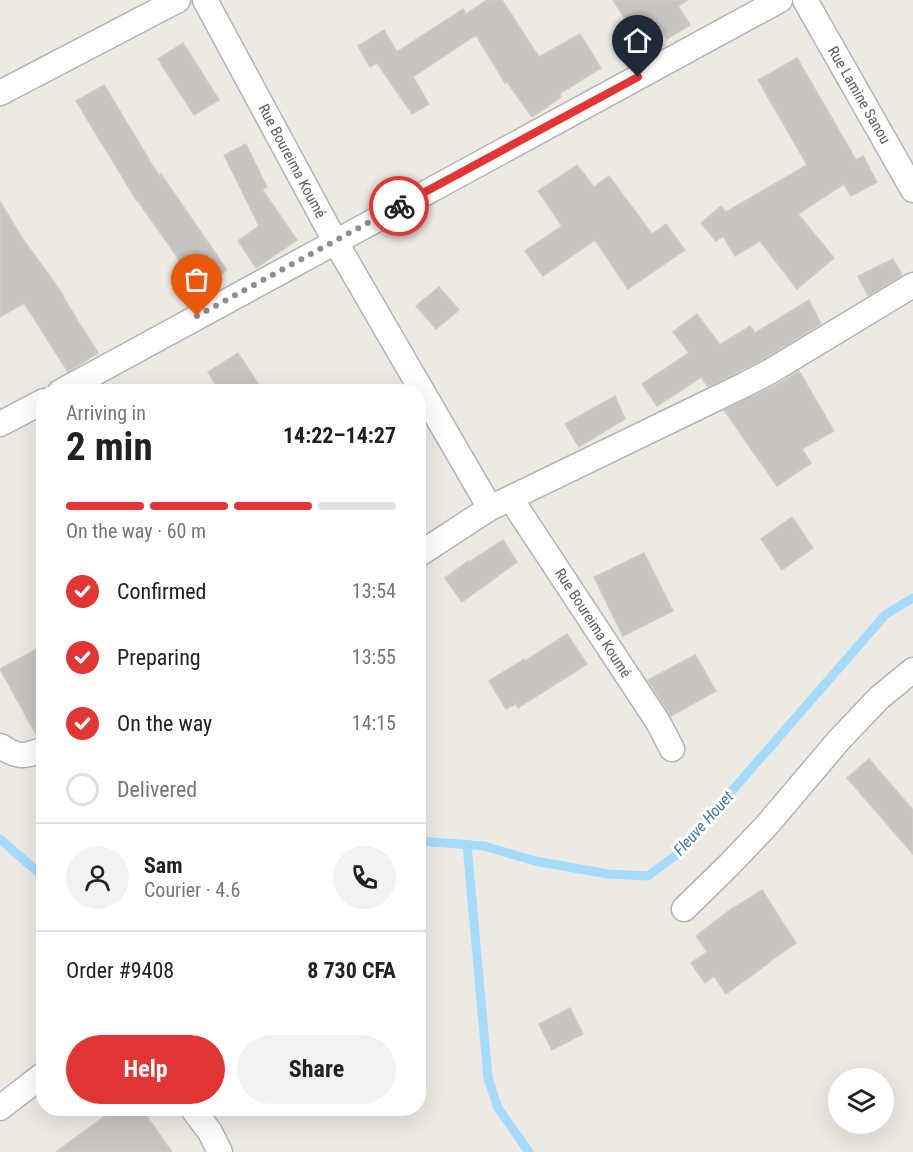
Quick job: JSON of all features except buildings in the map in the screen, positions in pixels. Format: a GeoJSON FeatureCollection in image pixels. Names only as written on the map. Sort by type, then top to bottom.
{"type":"FeatureCollection","features":[{"type":"Feature","properties":{"kind":"street"},"geometry":{"type":"LineString","coordinates":[[0,93],[178,0]]}},
{"type":"Feature","properties":{"kind":"street","name":"Rue Boureima Koumé"},"geometry":{"type":"LineString","coordinates":[[205,0],[335,241],[426,384]]}},
{"type":"Feature","properties":{"kind":"street"},"geometry":{"type":"LineString","coordinates":[[75,384],[780,0]]}},
{"type":"Feature","properties":{"kind":"street","name":"Rue Lamine Sanou"},"geometry":{"type":"LineString","coordinates":[[805,0],[913,190]]}},
{"type":"Feature","properties":{"kind":"street"},"geometry":{"type":"LineString","coordinates":[[426,550],[501,503],[744,385],[913,285]]}},
{"type":"Feature","properties":{"kind":"street","name":"Rue Boureima Koumé"},"geometry":{"type":"LineString","coordinates":[[426,385],[501,503],[658,723],[672,749]]}},
{"type":"Feature","properties":{"kind":"street"},"geometry":{"type":"LineString","coordinates":[[0,424],[36,405]]}},
{"type":"Feature","properties":{"kind":"street"},"geometry":{"type":"LineString","coordinates":[[684,909],[767,825],[838,740],[879,698],[913,670]]}},
{"type":"Feature","properties":{"kind":"street"},"geometry":{"type":"LineString","coordinates":[[0,746],[14,755],[36,751]]}},
{"type":"Feature","properties":{"kind":"street"},"geometry":{"type":"LineString","coordinates":[[0,1108],[36,1080]]}},
{"type":"Feature","properties":{"kind":"street"},"geometry":{"type":"LineString","coordinates":[[198,1116],[210,1132],[220,1152]]}},
{"type":"Feature","properties":{"kind":"waterway","name":"Fleuve Houet"},"geometry":{"type":"LineString","coordinates":[[426,842],[484,846],[535,861],[608,874],[648,876],[676,855],[886,614],[913,598]]}},
{"type":"Feature","properties":{"kind":"waterway","name":"Fleuve Houet"},"geometry":{"type":"LineString","coordinates":[[0,839],[36,870]]}},
{"type":"Feature","properties":{"kind":"waterway"},"geometry":{"type":"LineString","coordinates":[[467,845],[488,1078],[498,1108],[529,1152]]}},
{"type":"Feature","properties":{"kind":"way so far"},"geometry":{"type":"LineString","coordinates":[[197,316],[399,206]]}},
{"type":"Feature","properties":{"kind":"route"},"geometry":{"type":"LineString","coordinates":[[399,206],[638,77]]}}]}
